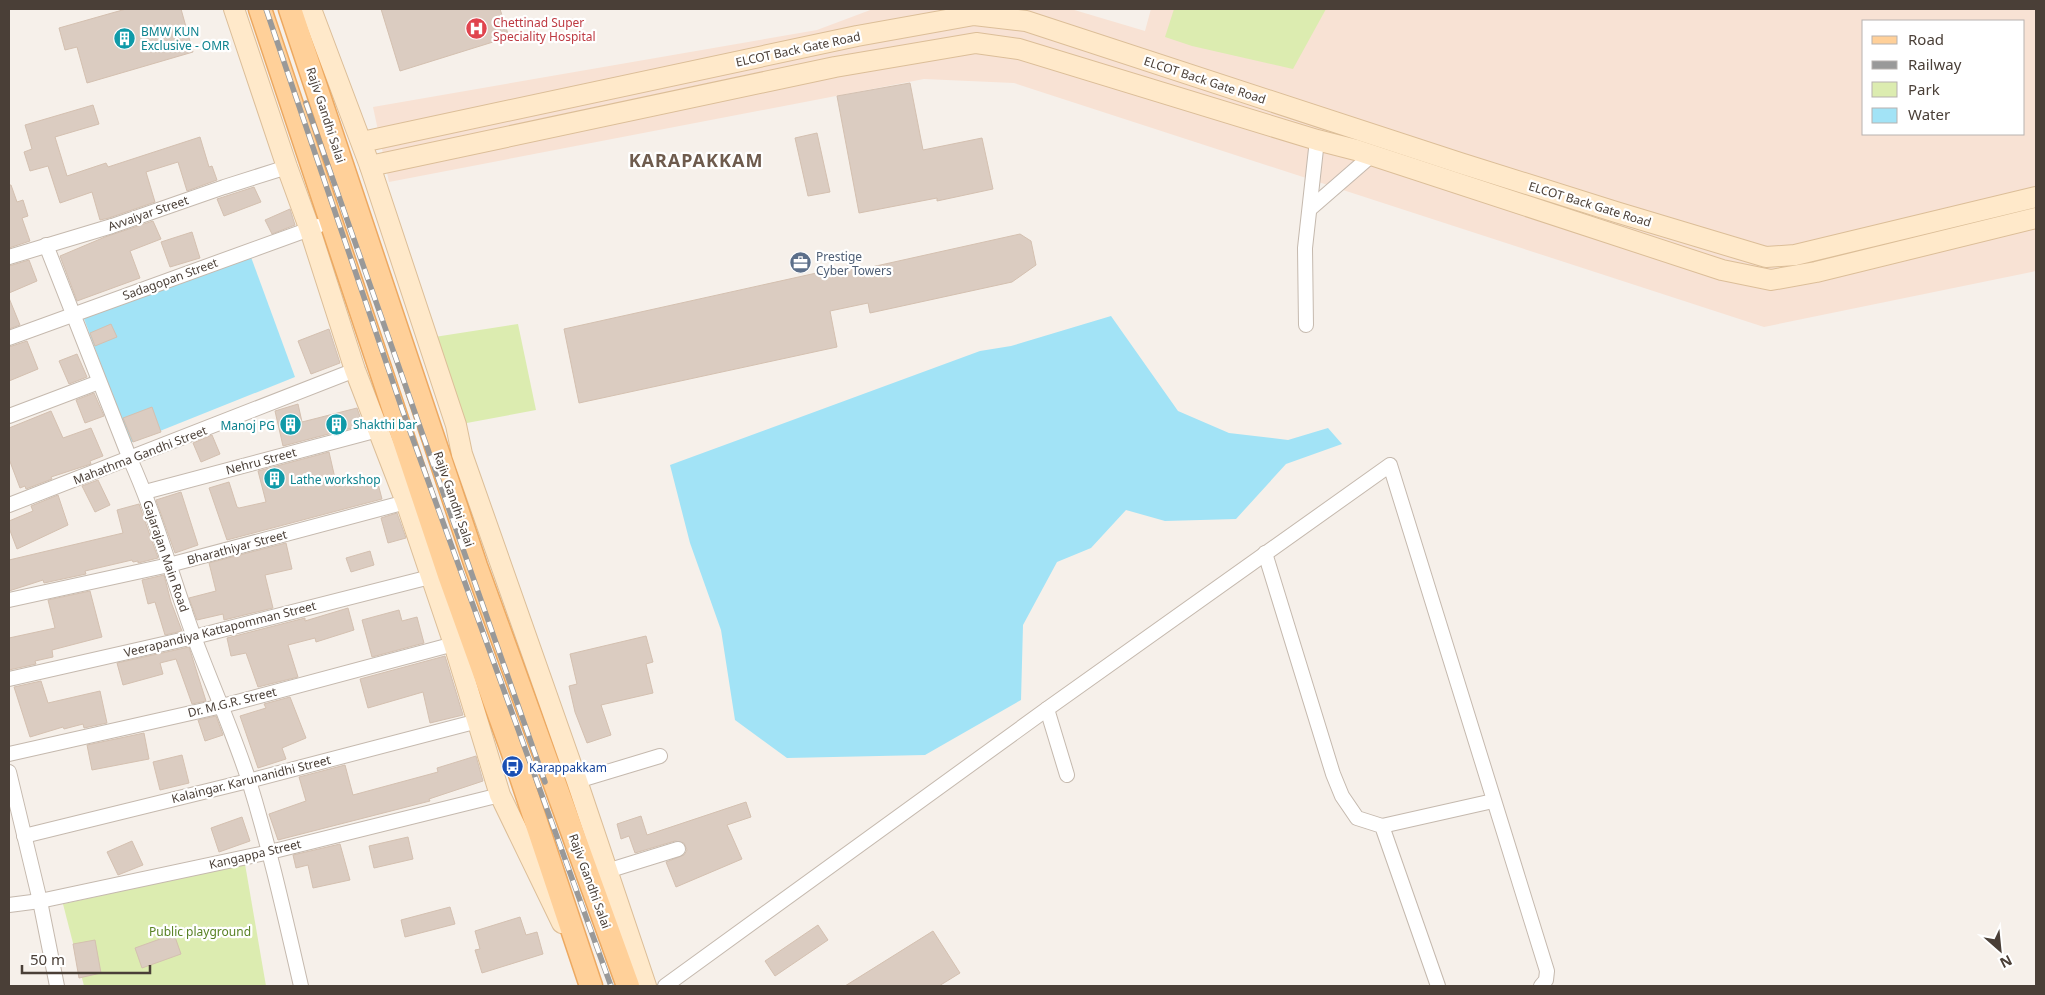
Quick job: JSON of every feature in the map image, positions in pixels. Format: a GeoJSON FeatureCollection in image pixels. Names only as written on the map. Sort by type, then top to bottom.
{"type":"FeatureCollection","features":[{"type":"Feature","properties":{"kind":"main road"},"geometry":{"type":"LineString","coordinates":[[260,9],[320,225],[439,575],[514,753],[588,978]]}},
{"type":"Feature","properties":{"kind":"main road","name":"Rajiv Gandhi Salai"},"geometry":{"type":"LineString","coordinates":[[290,9],[488,596],[628,986]]}},
{"type":"Feature","properties":{"kind":"street"},"geometry":{"type":"LineString","coordinates":[[234,9],[287,167],[320,225],[355,370],[406,502],[439,575],[454,644],[500,795],[588,978]]}},
{"type":"Feature","properties":{"kind":"street"},"geometry":{"type":"LineString","coordinates":[[311,9],[362,142],[456,425],[462,454],[577,781],[646,986]]}},
{"type":"Feature","properties":{"kind":"street","name":"ELCOT Back Gate Road"},"geometry":{"type":"LineString","coordinates":[[362,142],[847,38],[974,15],[1026,21],[1460,163],[1616,212],[1766,256],[1795,255],[2036,197]]}},
{"type":"Feature","properties":{"kind":"street","name":"ELCOT Back Gate Road"},"geometry":{"type":"LineString","coordinates":[[370,166],[835,67],[976,43],[1019,49],[1372,155],[1722,270],[1771,280],[1816,272],[2036,218]]}},
{"type":"Feature","properties":{"kind":"street"},"geometry":{"type":"LineString","coordinates":[[1155,91],[1166,67]]}},
{"type":"Feature","properties":{"kind":"street"},"geometry":{"type":"LineString","coordinates":[[1306,325],[1305,248],[1318,140]]}},
{"type":"Feature","properties":{"kind":"street"},"geometry":{"type":"LineString","coordinates":[[1311,208],[1372,155]]}},
{"type":"Feature","properties":{"kind":"street","name":"Avvaiyar Street"},"geometry":{"type":"LineString","coordinates":[[9,257],[112,226],[287,167]]}},
{"type":"Feature","properties":{"kind":"street","name":"Sadagopan Street"},"geometry":{"type":"LineString","coordinates":[[9,338],[320,225]]}},
{"type":"Feature","properties":{"kind":"street"},"geometry":{"type":"LineString","coordinates":[[1846,242],[1852,263]]}},
{"type":"Feature","properties":{"kind":"street","name":"Gajarajan Main Road"},"geometry":{"type":"LineString","coordinates":[[46,246],[130,459],[145,492],[194,637],[222,706],[248,781],[270,852],[300,986]]}},
{"type":"Feature","properties":{"kind":"street","name":"Mahathma Gandhi Street"},"geometry":{"type":"LineString","coordinates":[[9,505],[355,370]]}},
{"type":"Feature","properties":{"kind":"street"},"geometry":{"type":"LineString","coordinates":[[9,416],[100,382]]}},
{"type":"Feature","properties":{"kind":"street","name":"Nehru Street"},"geometry":{"type":"LineString","coordinates":[[145,492],[378,430]]}},
{"type":"Feature","properties":{"kind":"street"},"geometry":{"type":"LineString","coordinates":[[665,986],[1047,708],[1390,465],[1547,971],[1546,980],[1541,986]]}},
{"type":"Feature","properties":{"kind":"street","name":"Bharathiyar Street"},"geometry":{"type":"LineString","coordinates":[[9,600],[169,565],[406,502]]}},
{"type":"Feature","properties":{"kind":"street"},"geometry":{"type":"LineString","coordinates":[[1265,554],[1334,774],[1342,796],[1357,818],[1382,826],[1493,800]]}},
{"type":"Feature","properties":{"kind":"street","name":"Veerapandiya Kattapomman Street"},"geometry":{"type":"LineString","coordinates":[[9,679],[194,637],[439,575]]}},
{"type":"Feature","properties":{"kind":"street"},"geometry":{"type":"LineString","coordinates":[[488,596],[509,588]]}},
{"type":"Feature","properties":{"kind":"street","name":"Dr. M.G.R. Street"},"geometry":{"type":"LineString","coordinates":[[9,754],[222,706],[454,644]]}},
{"type":"Feature","properties":{"kind":"street"},"geometry":{"type":"LineString","coordinates":[[1047,708],[1067,775]]}},
{"type":"Feature","properties":{"kind":"street","name":"Kalaingar. Karunanidhi Street"},"geometry":{"type":"LineString","coordinates":[[24,836],[248,781],[478,721]]}},
{"type":"Feature","properties":{"kind":"street"},"geometry":{"type":"LineString","coordinates":[[577,781],[660,756]]}},
{"type":"Feature","properties":{"kind":"street"},"geometry":{"type":"LineString","coordinates":[[9,772],[40,901],[57,986]]}},
{"type":"Feature","properties":{"kind":"street","name":"Kangappa Street"},"geometry":{"type":"LineString","coordinates":[[9,905],[40,901],[270,852],[500,795]]}},
{"type":"Feature","properties":{"kind":"street"},"geometry":{"type":"LineString","coordinates":[[1382,826],[1438,986]]}},
{"type":"Feature","properties":{"kind":"street"},"geometry":{"type":"LineString","coordinates":[[607,871],[678,849]]}},
{"type":"Feature","properties":{"kind":"shaded area"},"geometry":{"type":"Polygon","coordinates":[[[873,9],[1071,9],[1145,31],[1151,9],[2036,9],[2036,271],[1764,327],[1014,83],[924,79],[389,182],[373,107],[817,30],[873,9]]]}},
{"type":"Feature","properties":{"kind":"green space"},"geometry":{"type":"Polygon","coordinates":[[[1174,9],[1326,9],[1293,69],[1192,46],[1165,37],[1174,9]]]}},
{"type":"Feature","properties":{"kind":"green space"},"geometry":{"type":"Polygon","coordinates":[[[518,324],[536,410],[456,425],[428,338],[518,324]]]}},
{"type":"Feature","properties":{"kind":"green space","name":"Public playground"},"geometry":{"type":"Polygon","coordinates":[[[245,864],[266,986],[84,986],[63,904],[245,864]]]}},
{"type":"Feature","properties":{"kind":"water"},"geometry":{"type":"Polygon","coordinates":[[[251,257],[295,377],[130,443],[83,316],[251,257]]]}},
{"type":"Feature","properties":{"kind":"water"},"geometry":{"type":"Polygon","coordinates":[[[1111,316],[1178,411],[1229,433],[1288,440],[1328,428],[1342,444],[1286,464],[1236,519],[1165,521],[1126,510],[1091,548],[1057,562],[1023,625],[1021,700],[925,755],[787,758],[735,720],[721,630],[690,543],[670,465],[980,351],[1011,346],[1111,316]]]}},
{"type":"Feature","properties":{"kind":"building","name":"BMW KUN Exclusive - OMR"},"geometry":{"type":"Polygon","coordinates":[[[126,9],[181,9],[193,52],[87,83],[77,47],[65,50],[59,28],[126,9]]]}},
{"type":"Feature","properties":{"kind":"building"},"geometry":{"type":"Polygon","coordinates":[[[381,9],[500,9],[509,37],[400,71],[381,9]]]}},
{"type":"Feature","properties":{"kind":"building"},"geometry":{"type":"Polygon","coordinates":[[[910,83],[923,150],[982,138],[993,189],[937,201],[937,198],[859,213],[837,96],[910,83]]]}},
{"type":"Feature","properties":{"kind":"building"},"geometry":{"type":"Polygon","coordinates":[[[93,105],[99,124],[55,137],[67,176],[106,163],[108,167],[200,137],[209,167],[212,166],[217,180],[187,191],[178,162],[146,172],[155,202],[109,218],[100,220],[92,192],[60,203],[48,166],[30,171],[24,152],[32,149],[25,125],[93,105]]]}},
{"type":"Feature","properties":{"kind":"building"},"geometry":{"type":"Polygon","coordinates":[[[817,133],[830,192],[808,196],[795,138],[817,133]]]}},
{"type":"Feature","properties":{"kind":"building"},"geometry":{"type":"Polygon","coordinates":[[[9,185],[11,185],[17,202],[23,200],[28,216],[22,218],[30,241],[9,248],[9,185]]]}},
{"type":"Feature","properties":{"kind":"building"},"geometry":{"type":"Polygon","coordinates":[[[254,187],[261,202],[224,216],[217,199],[254,187]]]}},
{"type":"Feature","properties":{"kind":"building"},"geometry":{"type":"Polygon","coordinates":[[[290,209],[295,225],[272,234],[265,220],[290,209]]]}},
{"type":"Feature","properties":{"kind":"building"},"geometry":{"type":"Polygon","coordinates":[[[153,221],[161,239],[130,251],[140,278],[77,301],[60,256],[105,237],[153,221]]]}},
{"type":"Feature","properties":{"kind":"building"},"geometry":{"type":"Polygon","coordinates":[[[192,232],[200,258],[170,267],[161,242],[192,232]]]}},
{"type":"Feature","properties":{"kind":"building"},"geometry":{"type":"Polygon","coordinates":[[[1020,234],[1031,241],[1036,265],[1012,282],[870,313],[868,303],[830,311],[837,347],[579,403],[564,329],[857,264],[858,270],[1020,234]]]}},
{"type":"Feature","properties":{"kind":"building"},"geometry":{"type":"Polygon","coordinates":[[[29,260],[37,281],[9,293],[9,266],[29,260]]]}},
{"type":"Feature","properties":{"kind":"building"},"geometry":{"type":"Polygon","coordinates":[[[9,298],[20,325],[9,329],[9,298]]]}},
{"type":"Feature","properties":{"kind":"building"},"geometry":{"type":"Polygon","coordinates":[[[111,324],[117,337],[95,346],[90,333],[111,324]]]}},
{"type":"Feature","properties":{"kind":"building"},"geometry":{"type":"Polygon","coordinates":[[[329,329],[340,363],[311,374],[298,341],[329,329]]]}},
{"type":"Feature","properties":{"kind":"building"},"geometry":{"type":"Polygon","coordinates":[[[27,341],[38,369],[9,381],[9,347],[27,341]]]}},
{"type":"Feature","properties":{"kind":"building"},"geometry":{"type":"Polygon","coordinates":[[[77,354],[87,377],[69,384],[59,361],[77,354]]]}},
{"type":"Feature","properties":{"kind":"building"},"geometry":{"type":"Polygon","coordinates":[[[94,393],[104,416],[85,423],[76,400],[94,393]]]}},
{"type":"Feature","properties":{"kind":"building"},"geometry":{"type":"Polygon","coordinates":[[[298,404],[302,422],[357,408],[363,425],[283,446],[275,411],[298,404]]]}},
{"type":"Feature","properties":{"kind":"building"},"geometry":{"type":"Polygon","coordinates":[[[152,407],[161,432],[133,442],[123,418],[152,407]]]}},
{"type":"Feature","properties":{"kind":"building"},"geometry":{"type":"Polygon","coordinates":[[[51,411],[63,438],[91,428],[103,456],[90,461],[91,464],[51,477],[52,479],[26,489],[25,486],[20,488],[9,459],[9,428],[51,411]]]}},
{"type":"Feature","properties":{"kind":"building"},"geometry":{"type":"Polygon","coordinates":[[[212,435],[220,454],[201,462],[193,443],[212,435]]]}},
{"type":"Feature","properties":{"kind":"building"},"geometry":{"type":"Polygon","coordinates":[[[329,452],[337,487],[376,476],[382,499],[227,540],[209,488],[229,482],[237,507],[239,508],[266,502],[258,471],[329,452]]]}},
{"type":"Feature","properties":{"kind":"building"},"geometry":{"type":"Polygon","coordinates":[[[98,480],[110,505],[95,512],[82,486],[98,480]]]}},
{"type":"Feature","properties":{"kind":"building"},"geometry":{"type":"Polygon","coordinates":[[[181,492],[198,545],[175,553],[156,500],[181,492]]]}},
{"type":"Feature","properties":{"kind":"building"},"geometry":{"type":"Polygon","coordinates":[[[58,495],[68,525],[17,549],[9,528],[9,521],[33,511],[31,506],[58,495]]]}},
{"type":"Feature","properties":{"kind":"building"},"geometry":{"type":"Polygon","coordinates":[[[139,504],[158,558],[138,563],[138,561],[133,562],[132,560],[85,571],[86,574],[44,583],[43,580],[9,591],[9,560],[123,533],[117,510],[139,504]]]}},
{"type":"Feature","properties":{"kind":"building"},"geometry":{"type":"Polygon","coordinates":[[[397,513],[406,538],[388,543],[381,518],[397,513]]]}},
{"type":"Feature","properties":{"kind":"building"},"geometry":{"type":"Polygon","coordinates":[[[286,543],[292,569],[265,575],[273,608],[224,620],[223,614],[197,620],[189,598],[216,591],[209,563],[286,543]]]}},
{"type":"Feature","properties":{"kind":"building"},"geometry":{"type":"Polygon","coordinates":[[[370,551],[374,565],[351,572],[346,558],[370,551]]]}},
{"type":"Feature","properties":{"kind":"building"},"geometry":{"type":"Polygon","coordinates":[[[164,575],[171,602],[182,631],[165,635],[155,602],[148,604],[142,580],[164,575]]]}},
{"type":"Feature","properties":{"kind":"building"},"geometry":{"type":"Polygon","coordinates":[[[90,591],[102,637],[52,650],[53,657],[35,661],[36,664],[9,670],[9,638],[55,628],[48,600],[90,591]]]}},
{"type":"Feature","properties":{"kind":"building"},"geometry":{"type":"Polygon","coordinates":[[[348,608],[354,630],[316,642],[315,638],[288,645],[298,677],[258,687],[246,653],[231,656],[227,638],[305,618],[305,621],[348,608]]]}},
{"type":"Feature","properties":{"kind":"building"},"geometry":{"type":"Polygon","coordinates":[[[399,610],[402,621],[417,617],[424,643],[372,657],[362,620],[399,610]]]}},
{"type":"Feature","properties":{"kind":"building"},"geometry":{"type":"Polygon","coordinates":[[[646,636],[653,662],[646,664],[653,693],[601,705],[611,735],[587,743],[575,712],[569,686],[577,684],[570,654],[646,636]]]}},
{"type":"Feature","properties":{"kind":"building"},"geometry":{"type":"Polygon","coordinates":[[[189,647],[206,701],[192,704],[176,659],[160,663],[163,674],[123,685],[117,663],[189,647]]]}},
{"type":"Feature","properties":{"kind":"building"},"geometry":{"type":"Polygon","coordinates":[[[445,656],[463,715],[430,723],[423,692],[368,708],[360,679],[445,656]]]}},
{"type":"Feature","properties":{"kind":"building"},"geometry":{"type":"Polygon","coordinates":[[[41,681],[48,703],[100,691],[107,723],[84,728],[83,724],[64,729],[63,727],[30,737],[14,687],[41,681]]]}},
{"type":"Feature","properties":{"kind":"building"},"geometry":{"type":"Polygon","coordinates":[[[290,697],[306,738],[282,748],[286,759],[258,768],[240,716],[266,708],[264,704],[290,697]]]}},
{"type":"Feature","properties":{"kind":"building"},"geometry":{"type":"Polygon","coordinates":[[[216,716],[223,735],[205,741],[198,720],[216,716]]]}},
{"type":"Feature","properties":{"kind":"building"},"geometry":{"type":"Polygon","coordinates":[[[144,733],[149,759],[92,770],[87,745],[144,733]]]}},
{"type":"Feature","properties":{"kind":"building"},"geometry":{"type":"Polygon","coordinates":[[[182,755],[189,783],[160,790],[153,762],[182,755]]]}},
{"type":"Feature","properties":{"kind":"building"},"geometry":{"type":"Polygon","coordinates":[[[476,756],[483,781],[429,799],[430,801],[278,840],[269,814],[306,801],[299,777],[345,765],[353,795],[438,772],[437,768],[476,756]]]}},
{"type":"Feature","properties":{"kind":"building"},"geometry":{"type":"Polygon","coordinates":[[[746,802],[751,817],[727,825],[742,859],[676,887],[666,862],[684,855],[687,850],[684,843],[675,841],[635,853],[629,836],[621,839],[617,824],[641,816],[647,835],[746,802]]]}},
{"type":"Feature","properties":{"kind":"building"},"geometry":{"type":"Polygon","coordinates":[[[242,817],[250,841],[219,852],[211,828],[242,817]]]}},
{"type":"Feature","properties":{"kind":"building"},"geometry":{"type":"Polygon","coordinates":[[[408,837],[413,859],[374,868],[369,846],[408,837]]]}},
{"type":"Feature","properties":{"kind":"building"},"geometry":{"type":"Polygon","coordinates":[[[132,841],[143,865],[118,875],[107,852],[132,841]]]}},
{"type":"Feature","properties":{"kind":"building"},"geometry":{"type":"Polygon","coordinates":[[[340,844],[350,880],[313,888],[308,865],[296,868],[293,855],[340,844]]]}},
{"type":"Feature","properties":{"kind":"building"},"geometry":{"type":"Polygon","coordinates":[[[450,907],[455,924],[405,937],[401,920],[450,907]]]}},
{"type":"Feature","properties":{"kind":"building"},"geometry":{"type":"Polygon","coordinates":[[[520,917],[526,935],[537,932],[543,954],[482,973],[475,950],[480,949],[475,931],[520,917]]]}},
{"type":"Feature","properties":{"kind":"building"},"geometry":{"type":"Polygon","coordinates":[[[818,925],[828,940],[775,976],[765,961],[818,925]]]}},
{"type":"Feature","properties":{"kind":"building"},"geometry":{"type":"Polygon","coordinates":[[[933,931],[960,973],[939,986],[845,986],[933,931]]]}},
{"type":"Feature","properties":{"kind":"building"},"geometry":{"type":"Polygon","coordinates":[[[174,934],[181,954],[142,968],[135,948],[174,934]]]}},
{"type":"Feature","properties":{"kind":"building"},"geometry":{"type":"Polygon","coordinates":[[[95,940],[101,973],[79,978],[73,944],[95,940]]]}},
{"type":"Feature","properties":{"kind":"railway"},"geometry":{"type":"LineString","coordinates":[[266,9],[402,409],[611,986]]}},
{"type":"Feature","properties":{"kind":"railway"},"geometry":{"type":"LineString","coordinates":[[306,103],[545,782]]}},
{"type":"Feature","properties":{"kind":"place","name":"Chettinad Super Speciality Hospital"},"geometry":{"type":"Point","coordinates":[477,29]}},
{"type":"Feature","properties":{"kind":"place","name":"BMW KUN Exclusive - OMR"},"geometry":{"type":"Point","coordinates":[125,38]}},
{"type":"Feature","properties":{"kind":"place","name":"Prestige Cyber Towers"},"geometry":{"type":"Point","coordinates":[800,263]}},
{"type":"Feature","properties":{"kind":"place","name":"Shakthi bar"},"geometry":{"type":"Point","coordinates":[337,424]}},
{"type":"Feature","properties":{"kind":"place","name":"Manoj PG"},"geometry":{"type":"Point","coordinates":[291,425]}},
{"type":"Feature","properties":{"kind":"place","name":"Lathe workshop"},"geometry":{"type":"Point","coordinates":[274,479]}},
{"type":"Feature","properties":{"kind":"place","name":"Karappakkam"},"geometry":{"type":"Point","coordinates":[513,767]}},
{"type":"Feature","properties":{"kind":"district","name":"KARAPAKKAM"},"geometry":{"type":"Point","coordinates":[696,160]}}]}
